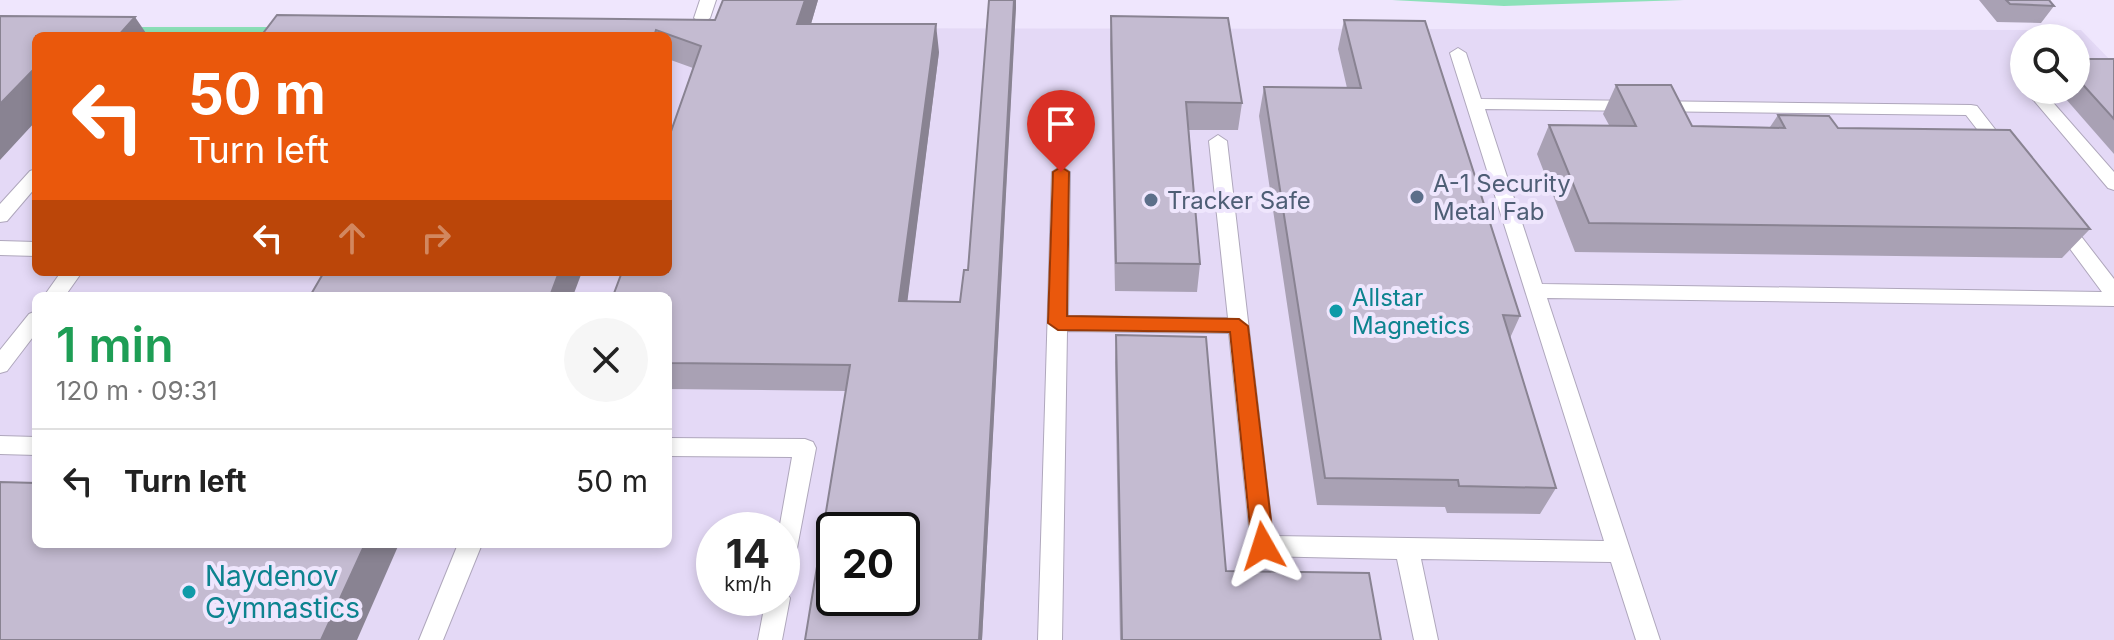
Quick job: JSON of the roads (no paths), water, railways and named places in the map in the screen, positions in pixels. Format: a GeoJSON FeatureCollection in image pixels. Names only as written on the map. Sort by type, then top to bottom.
{"type":"FeatureCollection","features":[{"type":"Feature","properties":{"kind":"lane"},"geometry":{"type":"LineString","coordinates":[[702,18],[708,0]]}},
{"type":"Feature","properties":{"kind":"lane"},"geometry":{"type":"LineString","coordinates":[[1458,53],[1648,640]]}},
{"type":"Feature","properties":{"kind":"lane"},"geometry":{"type":"LineString","coordinates":[[1474,104],[1971,110],[2019,171]]}},
{"type":"Feature","properties":{"kind":"lane"},"geometry":{"type":"LineString","coordinates":[[2045,104],[2114,184]]}},
{"type":"Feature","properties":{"kind":"lane"},"geometry":{"type":"LineString","coordinates":[[1218,141],[1263,546],[1619,552]]}},
{"type":"Feature","properties":{"kind":"lane"},"geometry":{"type":"LineString","coordinates":[[1050,640],[1061,172]]}},
{"type":"Feature","properties":{"kind":"lane"},"geometry":{"type":"LineString","coordinates":[[0,216],[32,180]]}},
{"type":"Feature","properties":{"kind":"lane"},"geometry":{"type":"LineString","coordinates":[[2047,207],[2114,293]]}},
{"type":"Feature","properties":{"kind":"lane"},"geometry":{"type":"LineString","coordinates":[[0,248],[32,249]]}},
{"type":"Feature","properties":{"kind":"lane"},"geometry":{"type":"LineString","coordinates":[[1535,291],[2114,299]]}},
{"type":"Feature","properties":{"kind":"lane"},"geometry":{"type":"LineString","coordinates":[[1058,323],[1239,326]]}},
{"type":"Feature","properties":{"kind":"lane"},"geometry":{"type":"LineString","coordinates":[[0,365],[32,324]]}},
{"type":"Feature","properties":{"kind":"lane"},"geometry":{"type":"LineString","coordinates":[[0,445],[32,446]]}},
{"type":"Feature","properties":{"kind":"lane"},"geometry":{"type":"LineString","coordinates":[[672,447],[805,448],[794,512]]}},
{"type":"Feature","properties":{"kind":"lane"},"geometry":{"type":"LineString","coordinates":[[431,640],[468,548]]}},
{"type":"Feature","properties":{"kind":"lane"},"geometry":{"type":"LineString","coordinates":[[1407,549],[1426,640]]}},
{"type":"Feature","properties":{"kind":"lane"},"geometry":{"type":"LineString","coordinates":[[770,640],[775,616]]}},
{"type":"Feature","properties":{"kind":"place","name":"A-1 Security Metal Fab"},"geometry":{"type":"Point","coordinates":[1417,197]}},
{"type":"Feature","properties":{"kind":"place","name":"Tracker Safe"},"geometry":{"type":"Point","coordinates":[1151,200]}},
{"type":"Feature","properties":{"kind":"place","name":"Allstar Magnetics"},"geometry":{"type":"Point","coordinates":[1336,311]}},
{"type":"Feature","properties":{"kind":"place","name":"Naydenov Gymnastics"},"geometry":{"type":"Point","coordinates":[189,592]}}]}
